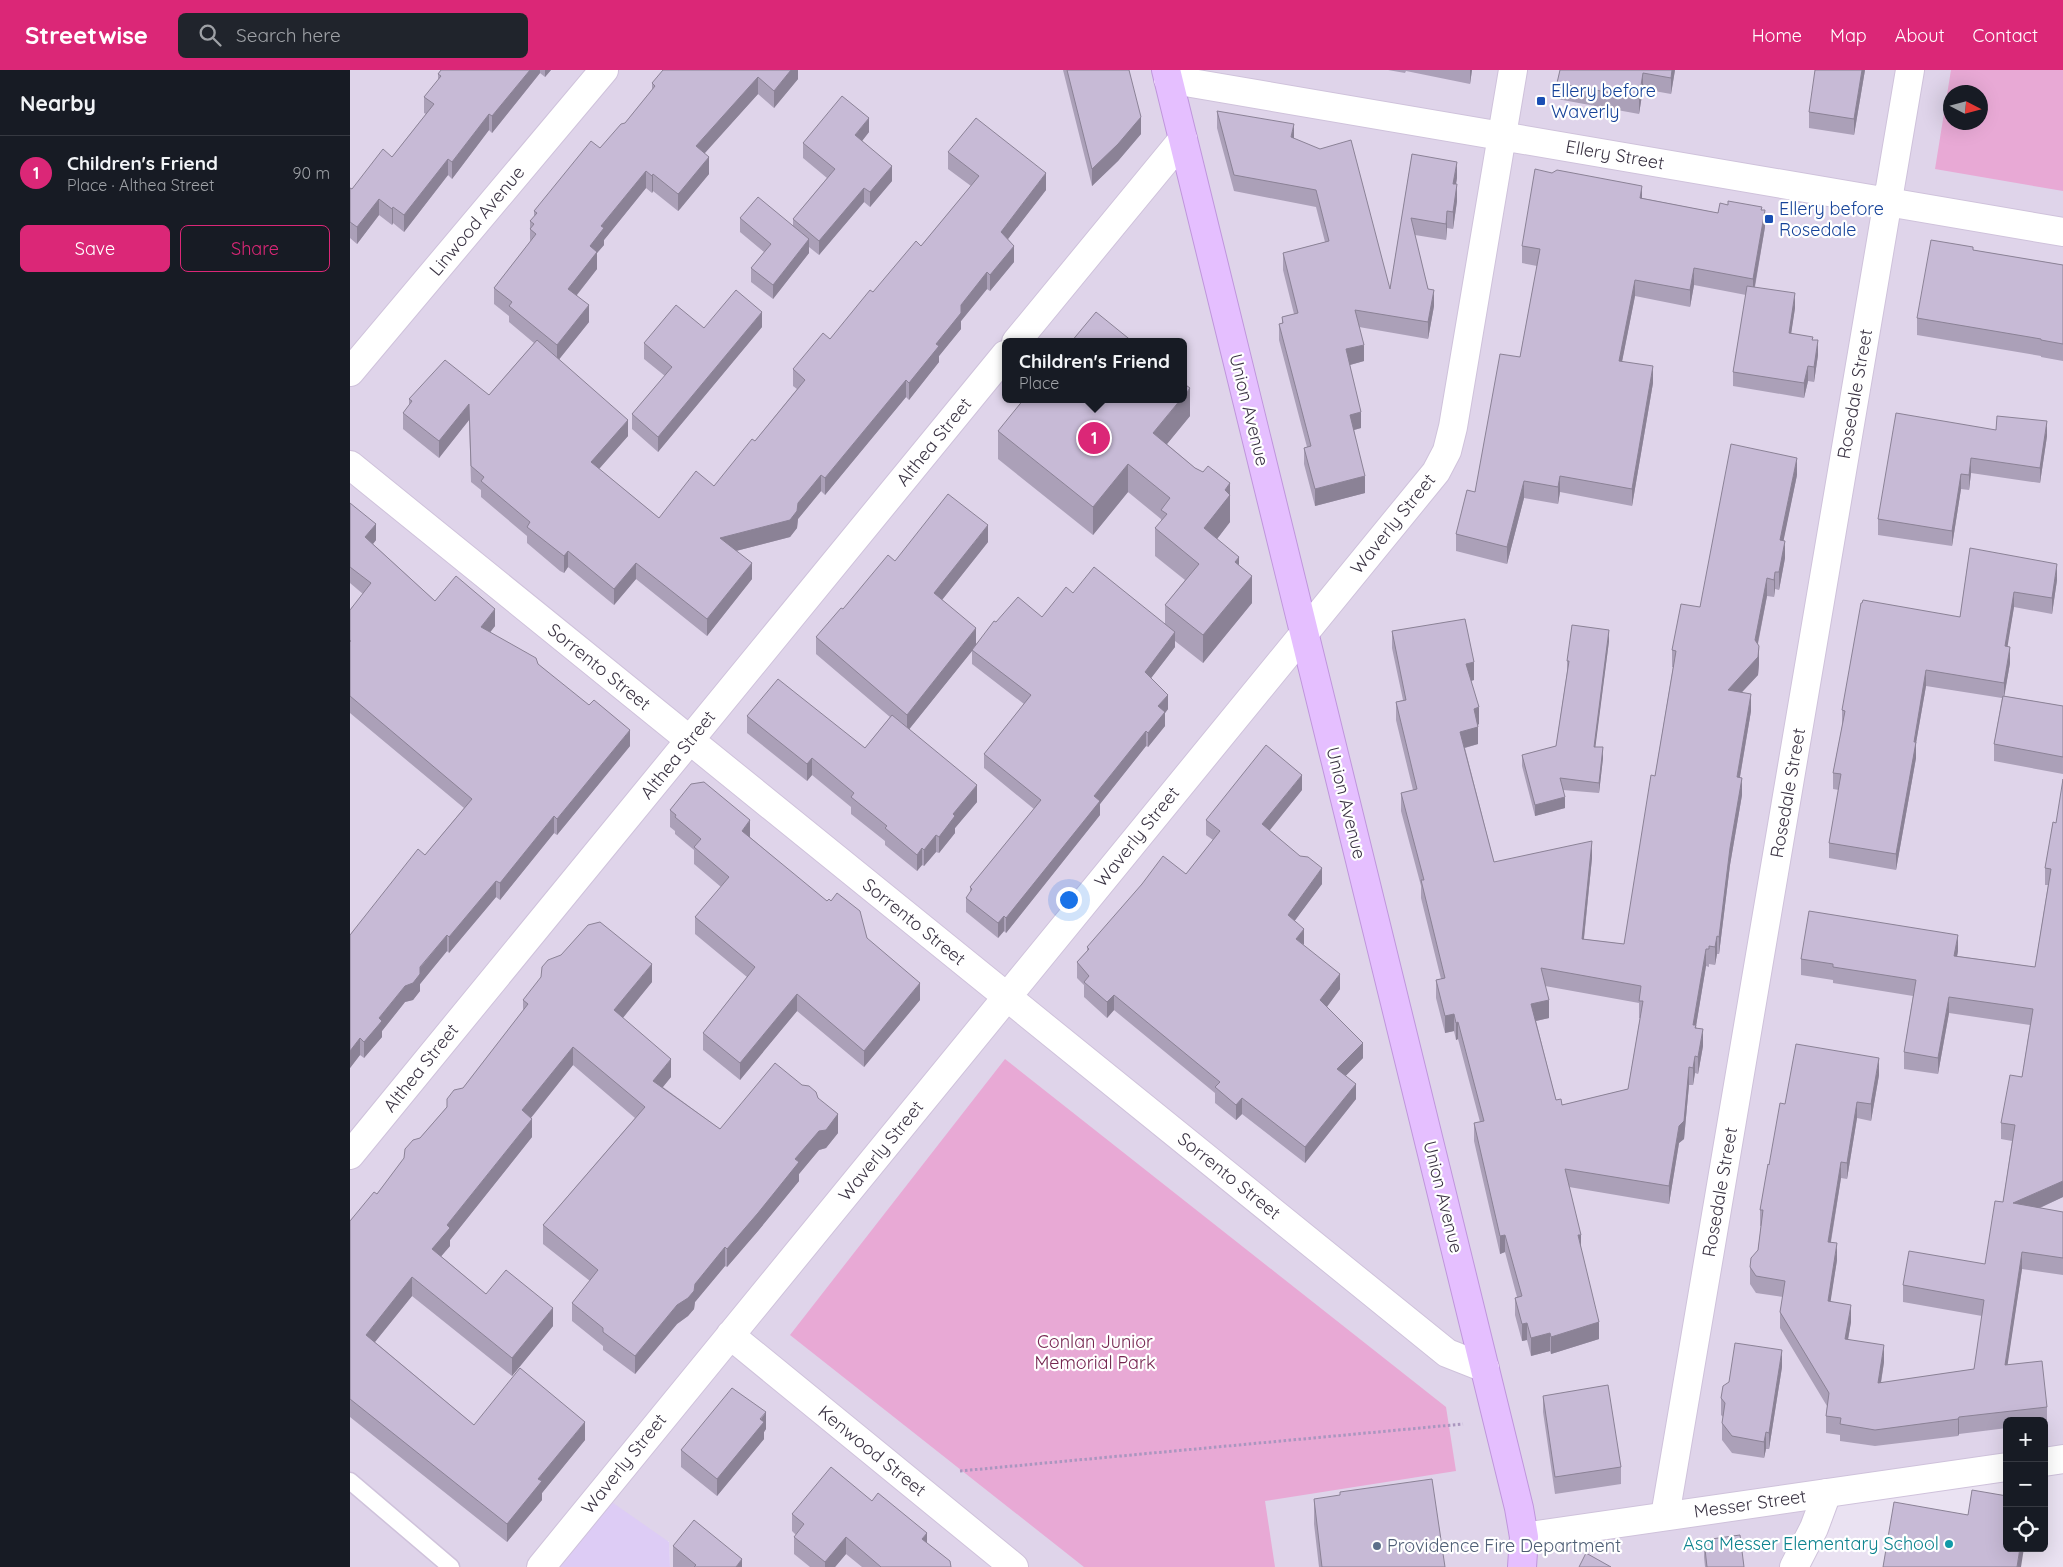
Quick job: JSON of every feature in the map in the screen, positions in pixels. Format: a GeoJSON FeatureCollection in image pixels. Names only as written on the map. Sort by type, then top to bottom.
{"type":"FeatureCollection","features":[{"type":"Feature","properties":{"kind":"main road","name":"Union Avenue"},"geometry":{"type":"LineString","coordinates":[[1169,73],[1183,139],[1519,1508],[1524,1537]]}},
{"type":"Feature","properties":{"kind":"main road"},"geometry":{"type":"LineString","coordinates":[[1522,1567],[1524,1537]]}},
{"type":"Feature","properties":{"kind":"street","name":"Linwood Avenue"},"geometry":{"type":"LineString","coordinates":[[350,372],[604,70]]}},
{"type":"Feature","properties":{"kind":"street","name":"Waverly Street"},"geometry":{"type":"LineString","coordinates":[[541,1567],[1436,472],[1447,451],[1453,427],[1513,70]]}},
{"type":"Feature","properties":{"kind":"street","name":"Rosedale Street"},"geometry":{"type":"LineString","coordinates":[[1665,1516],[1910,70]]}},
{"type":"Feature","properties":{"kind":"street","name":"Ellery Street"},"geometry":{"type":"LineString","coordinates":[[1169,73],[1502,136],[2063,232]]}},
{"type":"Feature","properties":{"kind":"street"},"geometry":{"type":"LineString","coordinates":[[1019,338],[1183,139]]}},
{"type":"Feature","properties":{"kind":"street","name":"Althea Street"},"geometry":{"type":"LineString","coordinates":[[350,1155],[1002,359]]}},
{"type":"Feature","properties":{"kind":"street","name":"Sorrento Street"},"geometry":{"type":"LineString","coordinates":[[350,465],[1447,1352],[1485,1368]]}},
{"type":"Feature","properties":{"kind":"street","name":"Kenwood Street"},"geometry":{"type":"LineString","coordinates":[[730,1335],[1014,1567]]}},
{"type":"Feature","properties":{"kind":"street"},"geometry":{"type":"LineString","coordinates":[[2048,1461],[2063,1459]]}},
{"type":"Feature","properties":{"kind":"street","name":"Messer Street"},"geometry":{"type":"LineString","coordinates":[[1524,1537],[2003,1468]]}},
{"type":"Feature","properties":{"kind":"street"},"geometry":{"type":"LineString","coordinates":[[1794,1567],[1814,1528],[1827,1493]]}},
{"type":"Feature","properties":{"kind":"lane"},"geometry":{"type":"LineString","coordinates":[[350,1481],[451,1567]]}},
{"type":"Feature","properties":{"kind":"path"},"geometry":{"type":"LineString","coordinates":[[960,1471],[1463,1424]]}},
{"type":"Feature","properties":{"kind":"shaded area"},"geometry":{"type":"Polygon","coordinates":[[[350,70],[2063,70],[2063,1454],[2048,1457],[2048,1417],[2003,1417],[2003,1466],[1841,1491],[1790,1567],[670,1567],[669,1541],[532,1567],[350,1567],[350,70]]]}},
{"type":"Feature","properties":{"kind":"shaded area"},"geometry":{"type":"Polygon","coordinates":[[[596,1491],[669,1542],[670,1567],[532,1567],[596,1491]]]}},
{"type":"Feature","properties":{"kind":"green space"},"geometry":{"type":"Polygon","coordinates":[[[1951,70],[2063,70],[2063,191],[1935,169],[1943,120],[1943,130],[1988,130],[1988,85],[1949,85],[1951,70]]]}},
{"type":"Feature","properties":{"kind":"green space","name":"Conlan Junior Memorial Park"},"geometry":{"type":"Polygon","coordinates":[[[1005,1059],[1446,1407],[1456,1471],[1265,1501],[1275,1567],[1084,1567],[790,1335],[1005,1059]]]}},
{"type":"Feature","properties":{"kind":"building"},"geometry":{"type":"Polygon","coordinates":[[[441,70],[530,70],[492,116],[489,114],[452,162],[448,159],[404,215],[379,199],[357,227],[350,222],[350,188],[352,189],[383,149],[392,157],[434,104],[424,97],[441,76],[438,74],[441,70]]]}},
{"type":"Feature","properties":{"kind":"building"},"geometry":{"type":"Polygon","coordinates":[[[663,70],[791,70],[774,91],[758,77],[696,146],[709,157],[678,194],[653,174],[652,176],[646,171],[601,226],[604,228],[590,246],[597,252],[568,289],[589,305],[557,345],[509,306],[512,302],[494,288],[536,234],[530,229],[534,224],[530,221],[537,213],[534,211],[591,141],[600,148],[621,124],[625,123],[655,86],[652,83],[663,70]]]}},
{"type":"Feature","properties":{"kind":"building"},"geometry":{"type":"Polygon","coordinates":[[[1067,70],[1129,70],[1141,117],[1118,144],[1092,169],[1067,70]]]}},
{"type":"Feature","properties":{"kind":"building"},"geometry":{"type":"Polygon","coordinates":[[[1560,70],[1672,70],[1671,78],[1643,73],[1639,98],[1557,83],[1560,70]]]}},
{"type":"Feature","properties":{"kind":"building"},"geometry":{"type":"Polygon","coordinates":[[[1815,70],[1862,70],[1854,119],[1809,112],[1815,70]]]}},
{"type":"Feature","properties":{"kind":"building"},"geometry":{"type":"Polygon","coordinates":[[[842,96],[869,118],[855,135],[892,166],[870,192],[864,188],[819,241],[793,219],[835,169],[803,143],[842,96]]]}},
{"type":"Feature","properties":{"kind":"building"},"geometry":{"type":"Polygon","coordinates":[[[1217,111],[1294,124],[1291,137],[1320,149],[1351,140],[1390,289],[1412,154],[1457,162],[1453,184],[1457,184],[1453,212],[1447,211],[1446,224],[1411,218],[1428,289],[1434,290],[1428,322],[1355,310],[1364,345],[1346,349],[1361,412],[1350,415],[1365,476],[1315,489],[1304,448],[1311,446],[1279,324],[1283,323],[1282,317],[1298,313],[1283,253],[1329,241],[1316,190],[1234,175],[1217,111]]]}},
{"type":"Feature","properties":{"kind":"building"},"geometry":{"type":"Polygon","coordinates":[[[976,118],[1046,173],[1001,232],[1014,246],[990,275],[987,272],[961,305],[961,313],[936,344],[939,346],[909,383],[906,380],[825,478],[821,475],[798,503],[797,511],[790,520],[720,538],[752,563],[707,619],[636,563],[614,589],[568,551],[564,556],[527,527],[530,522],[481,481],[484,477],[471,466],[469,404],[439,441],[403,413],[412,401],[409,399],[445,360],[489,395],[537,340],[628,420],[591,462],[659,518],[696,471],[714,486],[752,439],[755,441],[805,380],[793,369],[823,333],[830,339],[870,290],[873,292],[916,241],[921,246],[979,176],[948,152],[976,118]]]}},
{"type":"Feature","properties":{"kind":"building"},"geometry":{"type":"Polygon","coordinates":[[[1535,169],[1552,173],[1557,170],[1642,186],[1640,198],[1718,213],[1720,203],[1728,205],[1728,201],[1762,207],[1761,210],[1765,210],[1753,279],[1694,268],[1690,290],[1635,280],[1619,361],[1653,366],[1632,489],[1560,476],[1558,487],[1524,481],[1507,547],[1456,534],[1467,490],[1475,492],[1500,354],[1520,357],[1540,249],[1522,246],[1535,169]]]}},
{"type":"Feature","properties":{"kind":"building"},"geometry":{"type":"Polygon","coordinates":[[[758,197],[809,239],[773,285],[751,268],[771,244],[740,218],[758,197]]]}},
{"type":"Feature","properties":{"kind":"building"},"geometry":{"type":"Polygon","coordinates":[[[1931,240],[1973,247],[1973,250],[2063,265],[2063,344],[1917,318],[1931,240]]]}},
{"type":"Feature","properties":{"kind":"building"},"geometry":{"type":"Polygon","coordinates":[[[1747,286],[1795,293],[1789,333],[1813,337],[1812,340],[1818,340],[1814,367],[1808,366],[1804,383],[1733,372],[1747,286]]]}},
{"type":"Feature","properties":{"kind":"building"},"geometry":{"type":"Polygon","coordinates":[[[736,290],[762,312],[658,437],[632,414],[672,367],[644,343],[676,305],[704,328],[736,290]]]}},
{"type":"Feature","properties":{"kind":"building"},"geometry":{"type":"Polygon","coordinates":[[[1096,312],[1128,338],[1074,338],[1096,312]]]}},
{"type":"Feature","properties":{"kind":"building"},"geometry":{"type":"Polygon","coordinates":[[[1021,403],[1178,403],[1153,433],[1195,468],[1203,472],[1208,466],[1230,483],[1225,490],[1230,495],[1204,528],[1239,557],[1235,562],[1252,576],[1203,635],[1165,605],[1199,564],[1155,528],[1167,514],[1161,510],[1170,498],[1128,464],[1093,507],[998,431],[1021,403]]]}},
{"type":"Feature","properties":{"kind":"building"},"geometry":{"type":"Polygon","coordinates":[[[1896,413],[1996,430],[1997,416],[2047,421],[2040,468],[1971,458],[1969,475],[1961,474],[1952,531],[1878,519],[1896,413]]]}},
{"type":"Feature","properties":{"kind":"building"},"geometry":{"type":"Polygon","coordinates":[[[1731,444],[1797,458],[1780,540],[1785,541],[1779,572],[1775,572],[1774,580],[1767,578],[1755,640],[1759,646],[1758,657],[1728,690],[1751,694],[1737,777],[1742,778],[1730,848],[1719,937],[1717,936],[1715,947],[1709,946],[1709,949],[1706,949],[1693,1025],[1696,1025],[1695,1028],[1703,1029],[1698,1057],[1695,1056],[1693,1068],[1689,1067],[1684,1121],[1679,1126],[1669,1186],[1565,1169],[1581,1235],[1578,1235],[1599,1322],[1551,1337],[1550,1333],[1531,1338],[1527,1323],[1522,1324],[1515,1298],[1522,1296],[1505,1235],[1500,1236],[1474,1123],[1484,1121],[1458,1022],[1456,1023],[1454,1014],[1445,1016],[1436,980],[1445,978],[1421,880],[1424,880],[1401,793],[1417,789],[1396,702],[1406,700],[1392,631],[1465,619],[1474,662],[1466,664],[1479,707],[1474,709],[1478,727],[1460,732],[1494,862],[1592,841],[1582,939],[1624,944],[1651,775],[1655,776],[1676,651],[1672,650],[1681,604],[1700,607],[1731,444]],[[1541,968],[1549,1000],[1531,1004],[1556,1100],[1561,1099],[1562,1105],[1628,1089],[1643,1001],[1639,1001],[1641,986],[1541,968]]]}},
{"type":"Feature","properties":{"kind":"building"},"geometry":{"type":"Polygon","coordinates":[[[948,494],[988,525],[934,593],[976,628],[907,715],[816,637],[841,608],[843,609],[888,555],[895,561],[948,494]]]}},
{"type":"Feature","properties":{"kind":"building"},"geometry":{"type":"Polygon","coordinates":[[[350,503],[376,524],[365,537],[435,601],[456,576],[495,609],[481,627],[536,658],[538,664],[589,705],[594,700],[630,730],[557,819],[554,816],[500,883],[496,881],[449,937],[447,935],[420,967],[420,974],[413,983],[405,986],[379,1018],[382,1021],[364,1042],[360,1038],[350,1051],[350,935],[418,849],[425,855],[472,799],[350,696],[350,610],[371,583],[350,567],[350,503]]]}},
{"type":"Feature","properties":{"kind":"building"},"geometry":{"type":"Polygon","coordinates":[[[1970,548],[2057,564],[2052,598],[2014,592],[2005,646],[2010,647],[2004,683],[1926,670],[1914,742],[1916,742],[1896,854],[1829,843],[1841,774],[1833,773],[1845,711],[1842,710],[1861,603],[1863,600],[1960,617],[1970,548]]]}},
{"type":"Feature","properties":{"kind":"building"},"geometry":{"type":"Polygon","coordinates":[[[1094,567],[1175,632],[1145,672],[1168,695],[1158,706],[1165,712],[1148,733],[1146,731],[1094,796],[1100,801],[1006,918],[1004,916],[998,923],[966,898],[972,889],[970,887],[1041,800],[984,754],[1031,695],[972,650],[994,621],[996,622],[1018,597],[1042,617],[1066,587],[1073,593],[1094,567]]]}},
{"type":"Feature","properties":{"kind":"building"},"geometry":{"type":"Polygon","coordinates":[[[1572,625],[1609,630],[1594,747],[1603,747],[1599,783],[1560,778],[1565,797],[1535,805],[1522,755],[1556,746],[1569,661],[1567,661],[1572,625]]]}},
{"type":"Feature","properties":{"kind":"building"},"geometry":{"type":"Polygon","coordinates":[[[778,679],[865,748],[892,715],[977,785],[953,814],[955,816],[939,837],[936,835],[924,850],[922,848],[917,855],[885,828],[887,826],[851,797],[854,793],[812,758],[807,764],[747,716],[778,679]]]}},
{"type":"Feature","properties":{"kind":"building"},"geometry":{"type":"Polygon","coordinates":[[[2003,696],[2063,706],[2063,757],[1994,744],[2003,696]]]}},
{"type":"Feature","properties":{"kind":"building"},"geometry":{"type":"Polygon","coordinates":[[[1266,745],[1302,775],[1262,824],[1300,856],[1308,857],[1322,868],[1288,915],[1304,929],[1296,939],[1340,974],[1320,1000],[1363,1043],[1337,1069],[1356,1084],[1305,1147],[1242,1098],[1236,1105],[1215,1087],[1220,1082],[1114,995],[1107,1002],[1084,982],[1089,976],[1077,962],[1089,949],[1087,947],[1142,884],[1163,856],[1186,874],[1220,831],[1206,820],[1266,745]]]}},
{"type":"Feature","properties":{"kind":"building"},"geometry":{"type":"Polygon","coordinates":[[[2063,779],[2063,1181],[2013,1203],[2063,1212],[2063,1258],[2022,1252],[2005,1365],[2042,1361],[2047,1407],[1959,1417],[1958,1419],[1875,1430],[1840,1424],[1841,1418],[1826,1416],[1829,1393],[1780,1312],[1785,1281],[1756,1276],[1750,1267],[1751,1258],[1758,1250],[1763,1210],[1760,1210],[1768,1164],[1780,1103],[1785,1104],[1796,1044],[1879,1058],[1871,1104],[1857,1102],[1847,1163],[1841,1162],[1828,1242],[1837,1243],[1828,1301],[1851,1305],[1845,1339],[1884,1345],[1878,1383],[1974,1369],[1984,1300],[1903,1285],[1909,1251],[1985,1264],[1995,1201],[2003,1202],[2015,1125],[2001,1123],[2010,1075],[2022,1077],[2033,1009],[1949,997],[1938,1058],[1904,1052],[1916,980],[1833,967],[1833,964],[1801,959],[1809,911],[1958,935],[1954,956],[2035,967],[2051,869],[2045,868],[2053,822],[2056,823],[2063,779]]]}},
{"type":"Feature","properties":{"kind":"building"},"geometry":{"type":"Polygon","coordinates":[[[704,782],[750,820],[742,831],[827,901],[829,899],[831,901],[837,893],[860,911],[867,938],[920,983],[864,1051],[797,994],[740,1063],[703,1033],[755,967],[695,917],[729,877],[694,847],[701,839],[675,817],[676,815],[670,810],[691,784],[704,782]]]}},
{"type":"Feature","properties":{"kind":"building"},"geometry":{"type":"Polygon","coordinates":[[[600,922],[652,964],[614,1010],[671,1059],[653,1081],[720,1129],[775,1063],[802,1085],[809,1086],[816,1092],[818,1098],[838,1114],[826,1130],[819,1131],[795,1159],[799,1162],[758,1213],[727,1249],[725,1247],[695,1284],[694,1291],[688,1298],[677,1305],[635,1356],[603,1332],[603,1328],[572,1303],[598,1270],[543,1225],[645,1107],[573,1047],[522,1110],[532,1119],[447,1225],[450,1228],[432,1249],[486,1294],[506,1270],[553,1308],[512,1358],[412,1277],[366,1335],[474,1425],[520,1368],[585,1422],[538,1479],[542,1481],[507,1524],[350,1399],[350,1221],[374,1192],[377,1194],[404,1158],[405,1149],[413,1140],[420,1138],[447,1107],[447,1099],[454,1090],[463,1088],[528,1004],[523,1000],[541,977],[542,967],[548,960],[561,955],[588,925],[600,922]]]}},
{"type":"Feature","properties":{"kind":"building"},"geometry":{"type":"Polygon","coordinates":[[[1735,1343],[1782,1350],[1769,1433],[1766,1432],[1764,1442],[1732,1436],[1722,1423],[1725,1403],[1721,1398],[1723,1386],[1729,1382],[1735,1343]]]}},
{"type":"Feature","properties":{"kind":"building"},"geometry":{"type":"Polygon","coordinates":[[[1608,1385],[1621,1467],[1555,1477],[1543,1396],[1608,1385]]]}},
{"type":"Feature","properties":{"kind":"building"},"geometry":{"type":"Polygon","coordinates":[[[732,1388],[766,1412],[760,1419],[764,1422],[717,1479],[681,1450],[732,1388]]]}},
{"type":"Feature","properties":{"kind":"building"},"geometry":{"type":"Polygon","coordinates":[[[831,1467],[872,1501],[878,1493],[927,1533],[922,1539],[950,1561],[951,1567],[881,1567],[846,1537],[825,1562],[794,1537],[804,1524],[792,1514],[831,1467]]]}},
{"type":"Feature","properties":{"kind":"building","name":"Providence Fire Department"},"geometry":{"type":"Polygon","coordinates":[[[1432,1479],[1445,1567],[1322,1567],[1314,1499],[1340,1495],[1340,1492],[1432,1479]]]}},
{"type":"Feature","properties":{"kind":"building","name":"Asa Messer Elementary School"},"geometry":{"type":"Polygon","coordinates":[[[1972,1490],[2003,1495],[2003,1552],[2019,1552],[2017,1567],[1883,1567],[1894,1502],[1968,1515],[1972,1490]]]}},
{"type":"Feature","properties":{"kind":"building"},"geometry":{"type":"Polygon","coordinates":[[[694,1520],[742,1559],[736,1567],[694,1567],[696,1565],[673,1546],[694,1520]]]}},
{"type":"Feature","properties":{"kind":"building"},"geometry":{"type":"Polygon","coordinates":[[[1740,1535],[1744,1567],[1707,1567],[1704,1540],[1740,1535]]]}},
{"type":"Feature","properties":{"kind":"building"},"geometry":{"type":"Polygon","coordinates":[[[1586,1553],[1611,1567],[1579,1567],[1586,1553]]]}},
{"type":"Feature","properties":{"kind":"place","name":"Ellery before Waverly"},"geometry":{"type":"Point","coordinates":[1541,101]}},
{"type":"Feature","properties":{"kind":"place","name":"Ellery before Rosedale"},"geometry":{"type":"Point","coordinates":[1769,219]}},
{"type":"Feature","properties":{"kind":"place","name":"Children's Friend"},"geometry":{"type":"Point","coordinates":[1094,438]}},
{"type":"Feature","properties":{"kind":"place","name":"Asa Messer Elementary School"},"geometry":{"type":"Point","coordinates":[1949,1544]}},
{"type":"Feature","properties":{"kind":"place","name":"Providence Fire Department"},"geometry":{"type":"Point","coordinates":[1377,1546]}}]}
